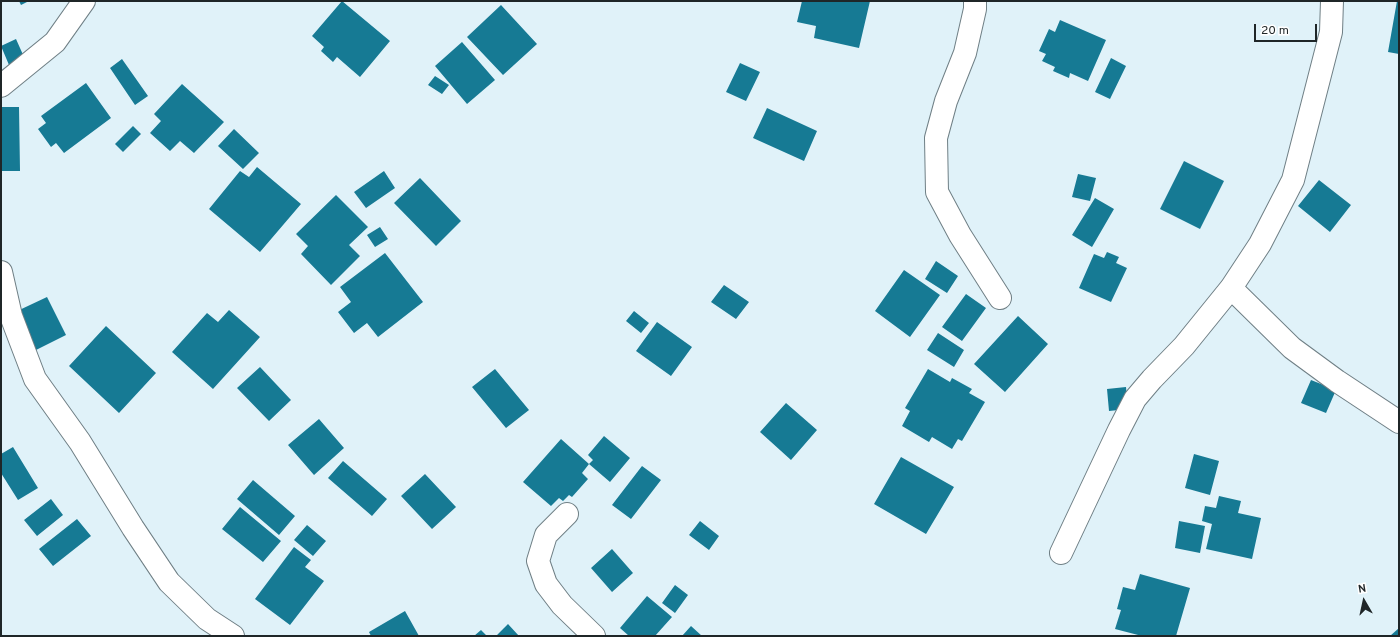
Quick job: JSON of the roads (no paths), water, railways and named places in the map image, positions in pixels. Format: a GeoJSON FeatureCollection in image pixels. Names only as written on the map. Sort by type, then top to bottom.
{"type":"FeatureCollection","features":[{"type":"Feature","properties":{"kind":"street"},"geometry":{"type":"LineString","coordinates":[[1,86],[55,42],[84,1]]}},
{"type":"Feature","properties":{"kind":"street"},"geometry":{"type":"LineString","coordinates":[[975,1],[975,9],[965,53],[946,101],[936,138],[937,192],[960,235],[1000,298]]}},
{"type":"Feature","properties":{"kind":"street"},"geometry":{"type":"LineString","coordinates":[[1061,553],[1135,399],[1184,346],[1231,288],[1260,244],[1293,180],[1331,32],[1332,1]]}},
{"type":"Feature","properties":{"kind":"street"},"geometry":{"type":"LineString","coordinates":[[1,272],[11,316],[35,379],[80,442],[133,528],[169,582],[207,619],[233,636]]}},
{"type":"Feature","properties":{"kind":"street"},"geometry":{"type":"LineString","coordinates":[[1231,288],[1292,348],[1337,381],[1399,422]]}},
{"type":"Feature","properties":{"kind":"street"},"geometry":{"type":"LineString","coordinates":[[567,514],[546,535],[538,561],[546,584],[562,605],[594,636]]}}]}
